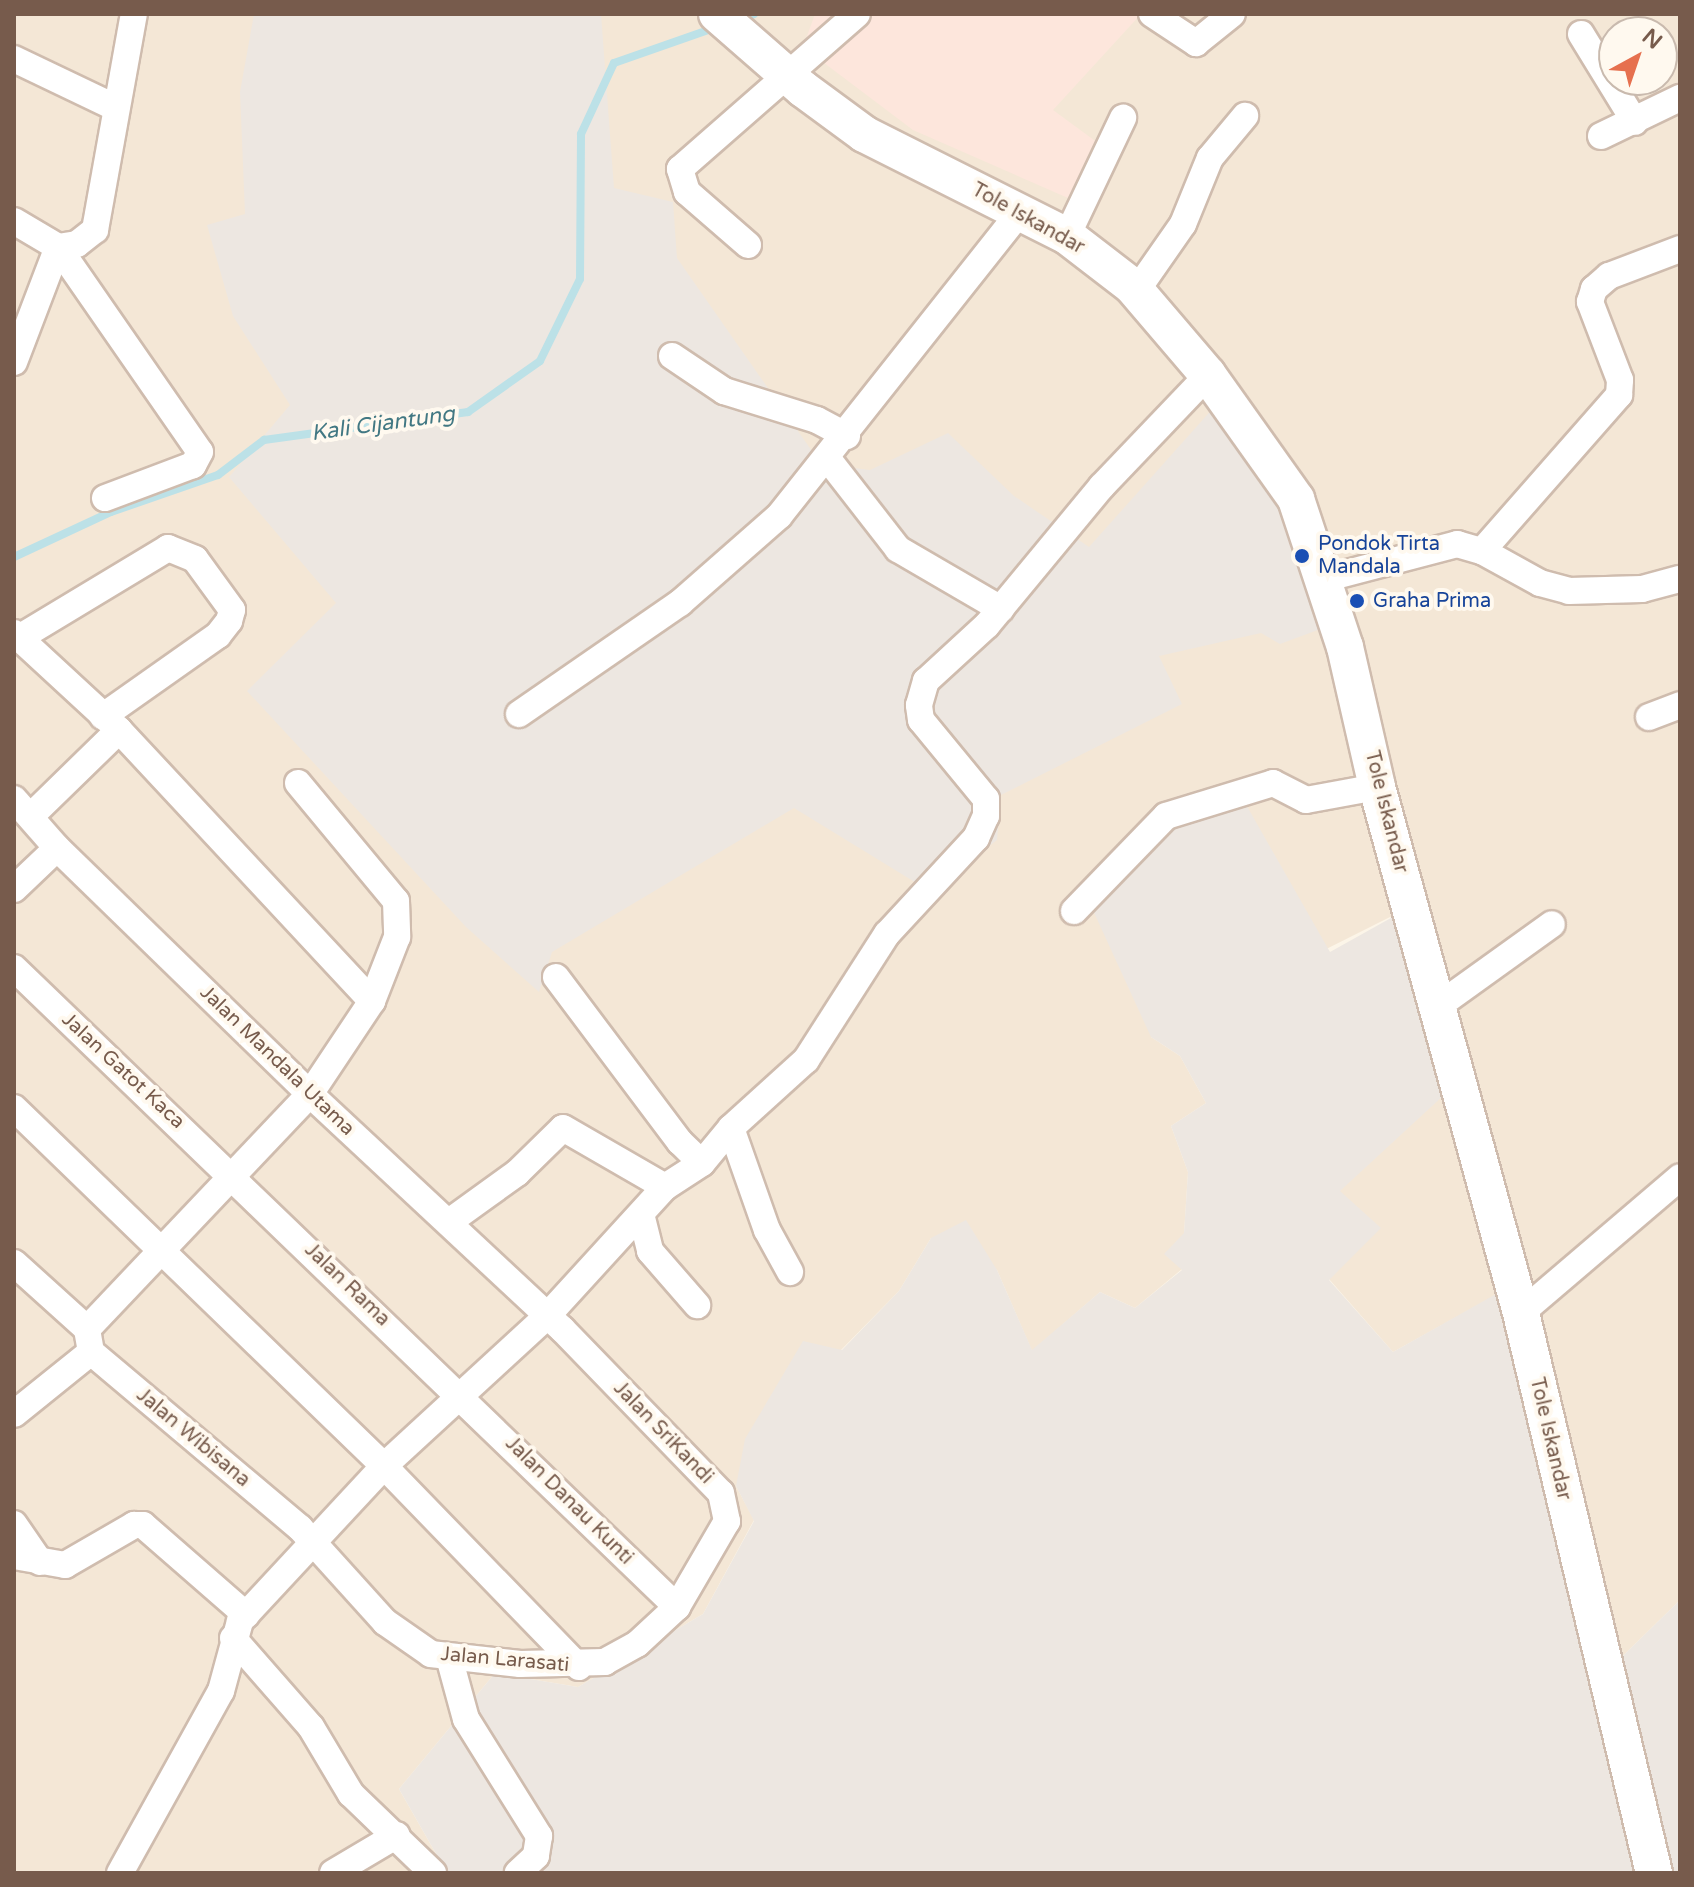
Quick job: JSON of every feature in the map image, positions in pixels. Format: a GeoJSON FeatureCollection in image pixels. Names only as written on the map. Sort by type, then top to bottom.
{"type":"FeatureCollection","features":[{"type":"Feature","properties":{"kind":"main road","name":"Tole Iskandar"},"geometry":{"type":"LineString","coordinates":[[717,14],[773,64],[897,153],[1067,236],[1137,290],[1208,375],[1296,499],[1324,579],[1377,787],[1521,1313],[1654,1873]]}},
{"type":"Feature","properties":{"kind":"street"},"geometry":{"type":"LineString","coordinates":[[58,247],[77,244],[95,230],[114,107],[134,14]]}},
{"type":"Feature","properties":{"kind":"street"},"geometry":{"type":"LineString","coordinates":[[748,245],[687,192],[680,169],[773,64],[857,14]]}},
{"type":"Feature","properties":{"kind":"street"},"geometry":{"type":"LineString","coordinates":[[1152,14],[1196,43],[1232,14]]}},
{"type":"Feature","properties":{"kind":"street"},"geometry":{"type":"LineString","coordinates":[[1581,34],[1635,122]]}},
{"type":"Feature","properties":{"kind":"street"},"geometry":{"type":"LineString","coordinates":[[14,59],[114,107]]}},
{"type":"Feature","properties":{"kind":"street"},"geometry":{"type":"LineString","coordinates":[[1601,136],[1680,98]]}},
{"type":"Feature","properties":{"kind":"street"},"geometry":{"type":"LineString","coordinates":[[1137,290],[1183,224],[1210,158],[1245,116]]}},
{"type":"Feature","properties":{"kind":"street"},"geometry":{"type":"LineString","coordinates":[[1067,236],[1123,118]]}},
{"type":"Feature","properties":{"kind":"street"},"geometry":{"type":"LineString","coordinates":[[519,714],[680,603],[779,516],[847,436],[1021,211]]}},
{"type":"Feature","properties":{"kind":"street"},"geometry":{"type":"LineString","coordinates":[[14,221],[58,247],[200,452],[193,465],[105,498]]}},
{"type":"Feature","properties":{"kind":"street"},"geometry":{"type":"LineString","coordinates":[[14,362],[58,247]]}},
{"type":"Feature","properties":{"kind":"street"},"geometry":{"type":"LineString","coordinates":[[1482,551],[1619,395],[1620,380],[1590,302],[1594,289],[1609,276],[1680,249]]}},
{"type":"Feature","properties":{"kind":"street"},"geometry":{"type":"LineString","coordinates":[[672,356],[724,391],[817,420],[847,436]]}},
{"type":"Feature","properties":{"kind":"street"},"geometry":{"type":"LineString","coordinates":[[121,1872],[221,1691],[240,1626],[313,1540],[384,1466],[548,1315],[665,1187],[702,1163],[731,1128],[806,1060],[887,934],[976,838],[986,816],[983,790],[921,720],[919,705],[936,669],[1001,609],[1102,486],[1208,375]]}},
{"type":"Feature","properties":{"kind":"street"},"geometry":{"type":"LineString","coordinates":[[828,459],[898,549],[1001,609]]}},
{"type":"Feature","properties":{"kind":"street"},"geometry":{"type":"LineString","coordinates":[[1324,579],[1443,546],[1482,551],[1525,577],[1569,591],[1642,589],[1680,579]]}},
{"type":"Feature","properties":{"kind":"street"},"geometry":{"type":"LineString","coordinates":[[22,807],[111,723],[218,635],[229,621],[232,610],[195,559],[168,548],[16,636],[111,723],[372,1001]]}},
{"type":"Feature","properties":{"kind":"street"},"geometry":{"type":"LineString","coordinates":[[1649,717],[1680,705]]}},
{"type":"Feature","properties":{"kind":"street"},"geometry":{"type":"LineString","coordinates":[[14,1414],[89,1340],[158,1250],[310,1094],[372,1001],[397,937],[396,901],[298,783]]}},
{"type":"Feature","properties":{"kind":"street"},"geometry":{"type":"LineString","coordinates":[[1074,911],[1166,816],[1273,783],[1306,800],[1377,787]]}},
{"type":"Feature","properties":{"kind":"street","name":"Jalan Mandala Utama"},"geometry":{"type":"LineString","coordinates":[[22,807],[57,848],[310,1094],[548,1315]]}},
{"type":"Feature","properties":{"kind":"street"},"geometry":{"type":"LineString","coordinates":[[14,889],[57,848]]}},
{"type":"Feature","properties":{"kind":"street"},"geometry":{"type":"LineString","coordinates":[[1438,1006],[1552,924]]}},
{"type":"Feature","properties":{"kind":"street","name":"Jalan Gatot Kaca"},"geometry":{"type":"LineString","coordinates":[[14,968],[232,1174]]}},
{"type":"Feature","properties":{"kind":"street"},"geometry":{"type":"LineString","coordinates":[[556,977],[680,1142],[702,1163]]}},
{"type":"Feature","properties":{"kind":"street"},"geometry":{"type":"LineString","coordinates":[[14,1108],[384,1466],[579,1667]]}},
{"type":"Feature","properties":{"kind":"street"},"geometry":{"type":"LineString","coordinates":[[449,1222],[507,1181],[563,1128],[665,1187]]}},
{"type":"Feature","properties":{"kind":"street"},"geometry":{"type":"LineString","coordinates":[[731,1128],[767,1230],[790,1272]]}},
{"type":"Feature","properties":{"kind":"street","name":"Jalan Rama"},"geometry":{"type":"LineString","coordinates":[[232,1174],[462,1395]]}},
{"type":"Feature","properties":{"kind":"street"},"geometry":{"type":"LineString","coordinates":[[1521,1313],[1680,1177]]}},
{"type":"Feature","properties":{"kind":"street"},"geometry":{"type":"LineString","coordinates":[[641,1214],[650,1251],[697,1305]]}},
{"type":"Feature","properties":{"kind":"street","name":"Jalan Wibisana"},"geometry":{"type":"LineString","coordinates":[[14,1263],[89,1340],[313,1540]]}},
{"type":"Feature","properties":{"kind":"street","name":"Jalan SriKandi"},"geometry":{"type":"LineString","coordinates":[[548,1315],[726,1503],[727,1521],[677,1607]]}},
{"type":"Feature","properties":{"kind":"street","name":"Jalan Danau Kunti"},"geometry":{"type":"LineString","coordinates":[[462,1395],[677,1607]]}},
{"type":"Feature","properties":{"kind":"street"},"geometry":{"type":"LineString","coordinates":[[14,1524],[27,1559],[65,1565],[134,1525],[143,1525],[240,1626],[311,1727],[351,1794],[433,1873]]}},
{"type":"Feature","properties":{"kind":"street","name":"Jalan Larasati"},"geometry":{"type":"LineString","coordinates":[[313,1540],[385,1622],[418,1649],[449,1657],[579,1667],[605,1662],[637,1644],[677,1607]]}},
{"type":"Feature","properties":{"kind":"street"},"geometry":{"type":"LineString","coordinates":[[449,1657],[466,1719],[539,1836],[536,1856],[518,1873]]}},
{"type":"Feature","properties":{"kind":"street"},"geometry":{"type":"LineString","coordinates":[[333,1873],[397,1835]]}},
{"type":"Feature","properties":{"kind":"shaded area"},"geometry":{"type":"Polygon","coordinates":[[[14,14],[1680,14],[1680,1600],[1591,1687],[1505,1290],[1393,1352],[1329,1279],[1340,1191],[1406,909],[1151,1037],[1180,1056],[1206,1103],[1171,1126],[1188,1172],[1184,1234],[1165,1254],[1182,1269],[1135,1308],[1100,1292],[1032,1351],[997,1270],[931,1238],[899,1291],[841,1350],[736,1486],[754,1520],[703,1614],[578,1687],[495,1673],[399,1789],[447,1873],[14,1873],[14,14]]]}},
{"type":"Feature","properties":{"kind":"shaded area"},"geometry":{"type":"Polygon","coordinates":[[[254,14],[601,14],[614,188],[673,202],[677,258],[821,464],[870,470],[948,433],[1014,496],[1089,547],[1224,396],[1342,621],[1280,644],[1261,633],[1159,656],[1182,704],[1001,795],[997,840],[931,892],[794,808],[552,952],[539,992],[466,927],[247,691],[336,603],[229,477],[290,405],[233,316],[207,225],[245,214],[240,92],[254,14]]]}},
{"type":"Feature","properties":{"kind":"shaded area"},"geometry":{"type":"Polygon","coordinates":[[[815,14],[1141,14],[1053,110],[1098,143],[1068,198],[913,130],[803,47],[815,14]]]}},
{"type":"Feature","properties":{"kind":"shaded area"},"geometry":{"type":"Polygon","coordinates":[[[1240,794],[1330,952],[1407,909],[1457,1083],[1340,1191],[1381,1228],[1329,1280],[1393,1352],[1505,1289],[1592,1686],[1680,1600],[1680,1873],[447,1873],[399,1789],[495,1673],[578,1687],[703,1614],[754,1521],[736,1486],[745,1439],[803,1341],[842,1350],[899,1291],[931,1238],[966,1220],[997,1270],[1032,1350],[1100,1292],[1135,1308],[1182,1270],[1164,1254],[1184,1233],[1188,1172],[1171,1126],[1206,1103],[1180,1056],[1151,1037],[1091,906],[1176,815],[1240,794]]]}},
{"type":"Feature","properties":{"kind":"waterway","name":"Kali Cijantung"},"geometry":{"type":"LineString","coordinates":[[737,20],[754,14]]}},
{"type":"Feature","properties":{"kind":"waterway","name":"Kali Cijantung"},"geometry":{"type":"LineString","coordinates":[[14,557],[111,512],[218,475],[264,440],[468,412],[540,361],[580,279],[581,134],[614,63],[717,27]]}},
{"type":"Feature","properties":{"kind":"place","name":"Pondok Tirta Mandala"},"geometry":{"type":"Point","coordinates":[1302,556]}},
{"type":"Feature","properties":{"kind":"place","name":"Graha Prima"},"geometry":{"type":"Point","coordinates":[1357,601]}}]}
